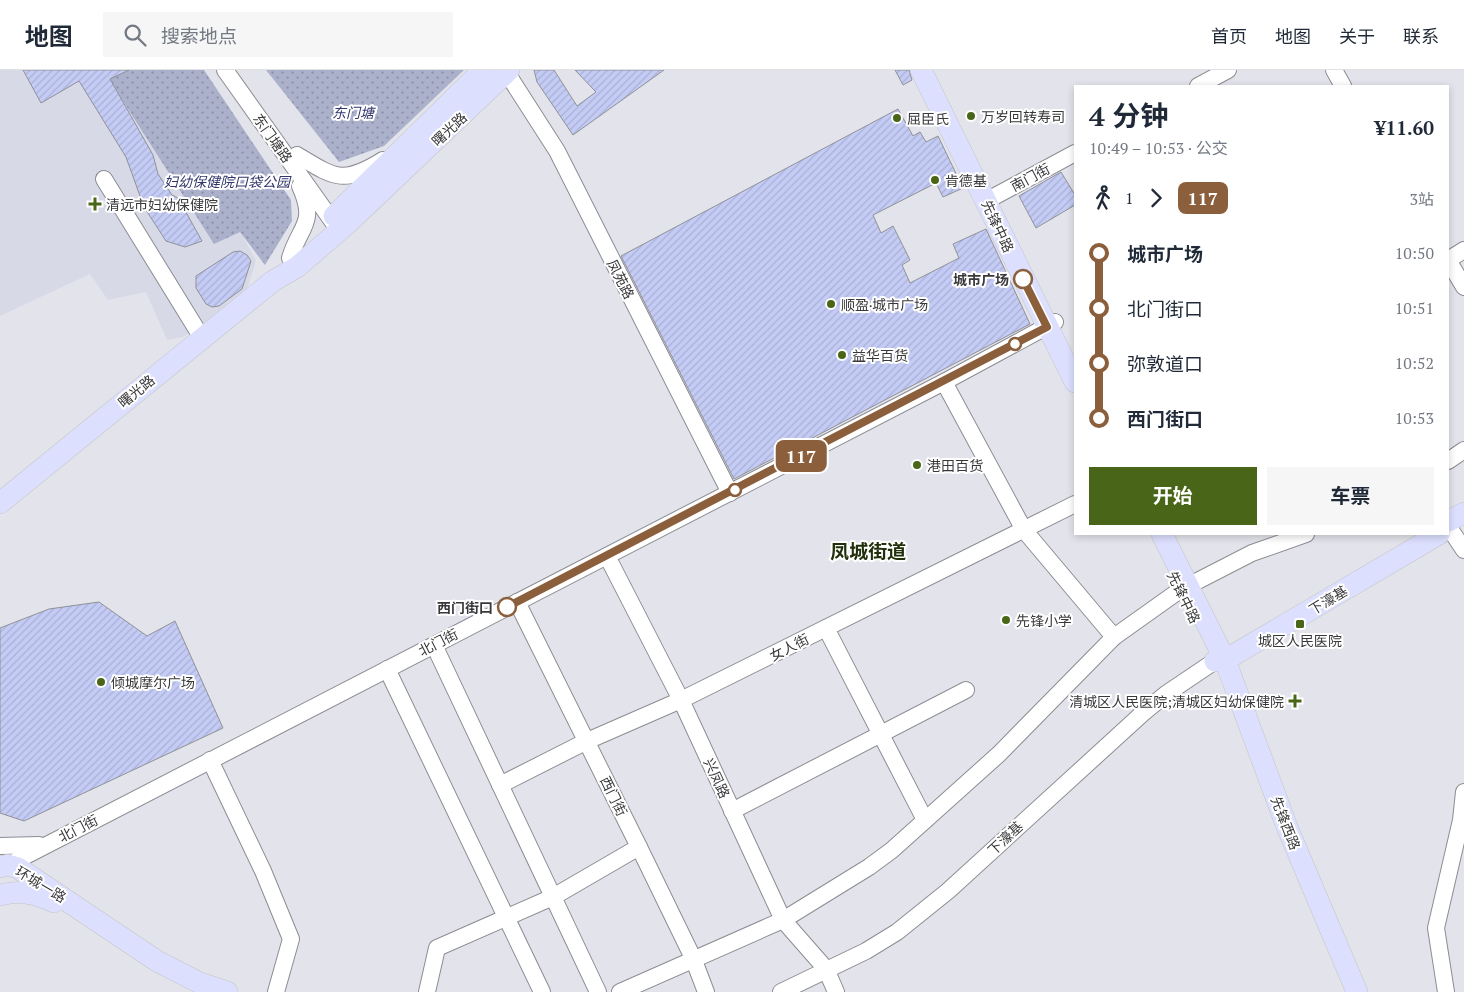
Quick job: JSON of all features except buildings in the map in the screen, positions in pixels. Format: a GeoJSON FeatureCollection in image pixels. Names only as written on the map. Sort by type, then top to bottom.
{"type":"FeatureCollection","features":[{"type":"Feature","properties":{"kind":"main road","name":"曙光路"},"geometry":{"type":"LineString","coordinates":[[0,503],[273,281],[297,267],[412,141],[483,70]]}},
{"type":"Feature","properties":{"kind":"main road","name":"先锋中路"},"geometry":{"type":"LineString","coordinates":[[921,70],[990,199],[1051,325],[1074,380]]}},
{"type":"Feature","properties":{"kind":"main road","name":"先锋中路"},"geometry":{"type":"LineString","coordinates":[[934,70],[990,199]]}},
{"type":"Feature","properties":{"kind":"main road","name":"曙光路"},"geometry":{"type":"LineString","coordinates":[[273,281],[290,258],[339,221],[507,71]]}},
{"type":"Feature","properties":{"kind":"main road","name":"先锋中路"},"geometry":{"type":"LineString","coordinates":[[1051,325],[1074,360]]}},
{"type":"Feature","properties":{"kind":"main road","name":"下濠基"},"geometry":{"type":"LineString","coordinates":[[1449,527],[1464,513]]}},
{"type":"Feature","properties":{"kind":"main road","name":"先锋中路"},"geometry":{"type":"LineString","coordinates":[[1154,535],[1184,588],[1220,658]]}},
{"type":"Feature","properties":{"kind":"main road","name":"先锋中路"},"geometry":{"type":"LineString","coordinates":[[1162,535],[1184,588]]}},
{"type":"Feature","properties":{"kind":"main road","name":"下濠基"},"geometry":{"type":"LineString","coordinates":[[1220,658],[1424,535]]}},
{"type":"Feature","properties":{"kind":"main road","name":"下濠基"},"geometry":{"type":"LineString","coordinates":[[1220,658],[1435,535]]}},
{"type":"Feature","properties":{"kind":"main road","name":"先锋西路"},"geometry":{"type":"LineString","coordinates":[[1220,658],[1347,992]]}},
{"type":"Feature","properties":{"kind":"main road","name":"先锋西路"},"geometry":{"type":"LineString","coordinates":[[1220,658],[1287,827],[1357,992]]}},
{"type":"Feature","properties":{"kind":"main road","name":"环城一路"},"geometry":{"type":"LineString","coordinates":[[2,867],[150,964],[172,977],[206,992]]}},
{"type":"Feature","properties":{"kind":"main road","name":"环城一路"},"geometry":{"type":"LineString","coordinates":[[2,867],[18,868],[157,960],[200,983],[227,992]]}},
{"type":"Feature","properties":{"kind":"main road"},"geometry":{"type":"LineString","coordinates":[[0,895],[22,891],[35,893],[59,904]]}},
{"type":"Feature","properties":{"kind":"street","name":"东门塘路"},"geometry":{"type":"LineString","coordinates":[[225,70],[339,221]]}},
{"type":"Feature","properties":{"kind":"street","name":"东门塘路"},"geometry":{"type":"LineString","coordinates":[[238,70],[293,158]]}},
{"type":"Feature","properties":{"kind":"street"},"geometry":{"type":"LineString","coordinates":[[1200,85],[1228,70]]}},
{"type":"Feature","properties":{"kind":"street"},"geometry":{"type":"LineString","coordinates":[[1334,70],[1342,85]]}},
{"type":"Feature","properties":{"kind":"street","name":"凤苑路"},"geometry":{"type":"LineString","coordinates":[[507,71],[557,150],[730,493]]}},
{"type":"Feature","properties":{"kind":"street"},"geometry":{"type":"LineString","coordinates":[[293,158],[332,174],[352,176],[368,169],[412,141]]}},
{"type":"Feature","properties":{"kind":"street","name":"南门街"},"geometry":{"type":"LineString","coordinates":[[990,199],[1074,154]]}},
{"type":"Feature","properties":{"kind":"street"},"geometry":{"type":"LineString","coordinates":[[290,258],[293,247],[306,224],[308,211],[293,158]]}},
{"type":"Feature","properties":{"kind":"street"},"geometry":{"type":"LineString","coordinates":[[104,179],[202,338]]}},
{"type":"Feature","properties":{"kind":"street"},"geometry":{"type":"LineString","coordinates":[[1449,259],[1464,250]]}},
{"type":"Feature","properties":{"kind":"street"},"geometry":{"type":"LineString","coordinates":[[1449,262],[1464,287]]}},
{"type":"Feature","properties":{"kind":"street","name":"北门街"},"geometry":{"type":"LineString","coordinates":[[2,867],[730,493],[1051,325]]}},
{"type":"Feature","properties":{"kind":"street"},"geometry":{"type":"LineString","coordinates":[[944,382],[1024,530],[1114,637]]}},
{"type":"Feature","properties":{"kind":"street"},"geometry":{"type":"LineString","coordinates":[[1449,460],[1464,450]]}},
{"type":"Feature","properties":{"kind":"street","name":"女人街"},"geometry":{"type":"LineString","coordinates":[[500,785],[587,741],[681,700],[1074,505]]}},
{"type":"Feature","properties":{"kind":"street"},"geometry":{"type":"LineString","coordinates":[[1449,527],[1464,550]]}},
{"type":"Feature","properties":{"kind":"street"},"geometry":{"type":"LineString","coordinates":[[620,992],[693,958],[783,920],[869,867],[999,754],[1114,637],[1184,588],[1252,553],[1303,535]]}},
{"type":"Feature","properties":{"kind":"street","name":"兴凤路"},"geometry":{"type":"LineString","coordinates":[[607,556],[681,700],[783,920],[826,969],[836,992]]}},
{"type":"Feature","properties":{"kind":"street","name":"西门街"},"geometry":{"type":"LineString","coordinates":[[517,602],[639,846],[693,958],[706,992]]}},
{"type":"Feature","properties":{"kind":"street"},"geometry":{"type":"LineString","coordinates":[[826,628],[925,820]]}},
{"type":"Feature","properties":{"kind":"street"},"geometry":{"type":"LineString","coordinates":[[434,645],[598,992]]}},
{"type":"Feature","properties":{"kind":"street","name":"下濠基"},"geometry":{"type":"LineString","coordinates":[[781,992],[866,951],[897,932],[948,891],[1143,713],[1166,694],[1220,658]]}},
{"type":"Feature","properties":{"kind":"street"},"geometry":{"type":"LineString","coordinates":[[387,669],[542,992]]}},
{"type":"Feature","properties":{"kind":"street"},"geometry":{"type":"LineString","coordinates":[[732,811],[966,690]]}},
{"type":"Feature","properties":{"kind":"street"},"geometry":{"type":"LineString","coordinates":[[210,760],[263,871],[291,939],[276,992]]}},
{"type":"Feature","properties":{"kind":"street"},"geometry":{"type":"LineString","coordinates":[[1446,992],[1436,928],[1461,820],[1464,792]]}},
{"type":"Feature","properties":{"kind":"street"},"geometry":{"type":"LineString","coordinates":[[0,846],[30,847],[48,843]]}},
{"type":"Feature","properties":{"kind":"street"},"geometry":{"type":"LineString","coordinates":[[427,992],[437,948],[553,897],[639,846]]}},
{"type":"Feature","properties":{"kind":"shaded area","name":"清远市妇幼保健院"},"geometry":{"type":"Polygon","coordinates":[[[0,70],[124,70],[214,244],[240,231],[256,261],[245,296],[183,337],[167,340],[146,292],[108,300],[90,274],[0,316],[0,70]]]}},
{"type":"Feature","properties":{"kind":"green space","name":"妇幼保健院口袋公园"},"geometry":{"type":"Polygon","coordinates":[[[124,70],[204,70],[291,200],[292,221],[265,265],[240,232],[214,244],[109,79],[124,70]]]}},
{"type":"Feature","properties":{"kind":"green space","name":"东门塘"},"geometry":{"type":"Polygon","coordinates":[[[266,70],[464,70],[384,146],[339,162],[266,70]]]}},
{"type":"Feature","properties":{"kind":"bus line","name":"117"},"geometry":{"type":"LineString","coordinates":[[507,607],[928,391],[1047,327],[1023,279]]}},
{"type":"Feature","properties":{"kind":"place","name":"万岁回转寿司"},"geometry":{"type":"Point","coordinates":[971,116]}},
{"type":"Feature","properties":{"kind":"place","name":"屈臣氏"},"geometry":{"type":"Point","coordinates":[897,118]}},
{"type":"Feature","properties":{"kind":"place","name":"肯德基"},"geometry":{"type":"Point","coordinates":[935,180]}},
{"type":"Feature","properties":{"kind":"place","name":"清远市妇幼保健院"},"geometry":{"type":"Point","coordinates":[95,204]}},
{"type":"Feature","properties":{"kind":"place","name":"城市广场"},"geometry":{"type":"Point","coordinates":[1023,279]}},
{"type":"Feature","properties":{"kind":"place","name":"顺盈·城市广场"},"geometry":{"type":"Point","coordinates":[831,304]}},
{"type":"Feature","properties":{"kind":"place","name":"益华百货"},"geometry":{"type":"Point","coordinates":[842,355]}},
{"type":"Feature","properties":{"kind":"place","name":"港田百货"},"geometry":{"type":"Point","coordinates":[917,465]}},
{"type":"Feature","properties":{"kind":"place","name":"西门街口"},"geometry":{"type":"Point","coordinates":[507,607]}},
{"type":"Feature","properties":{"kind":"place","name":"先锋小学"},"geometry":{"type":"Point","coordinates":[1006,620]}},
{"type":"Feature","properties":{"kind":"place","name":"城区人民医院"},"geometry":{"type":"Point","coordinates":[1300,624]}},
{"type":"Feature","properties":{"kind":"place","name":"倾城摩尔广场"},"geometry":{"type":"Point","coordinates":[101,682]}},
{"type":"Feature","properties":{"kind":"place","name":"清城区人民医院;清城区妇幼保健院"},"geometry":{"type":"Point","coordinates":[1295,701]}},
{"type":"Feature","properties":{"kind":"district","name":"凤城街道"},"geometry":{"type":"Point","coordinates":[868,550]}}]}
